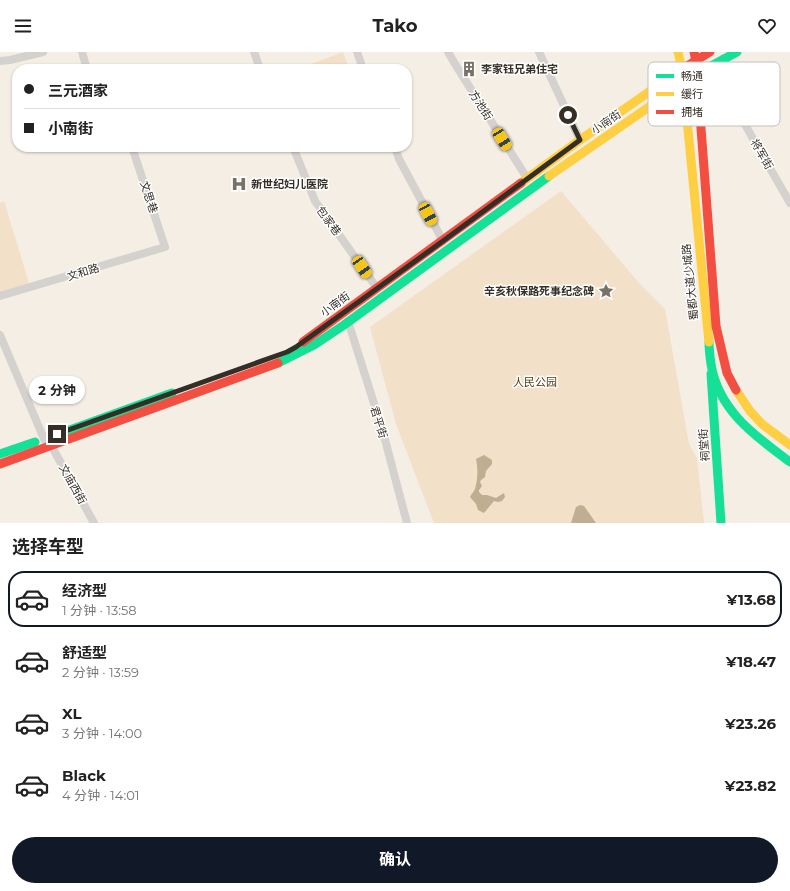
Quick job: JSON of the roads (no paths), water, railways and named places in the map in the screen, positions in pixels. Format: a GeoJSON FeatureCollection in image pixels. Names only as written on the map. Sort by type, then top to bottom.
{"type":"FeatureCollection","features":[{"type":"Feature","properties":{"kind":"main road","name":"蜀都大道少城路"},"geometry":{"type":"LineString","coordinates":[[678,52],[680,62]]}},
{"type":"Feature","properties":{"kind":"main road","name":"小南街"},"geometry":{"type":"LineString","coordinates":[[695,56],[710,52]]}},
{"type":"Feature","properties":{"kind":"main road","name":"小南街"},"geometry":{"type":"LineString","coordinates":[[718,62],[737,52]]}},
{"type":"Feature","properties":{"kind":"main road","name":"小南街"},"geometry":{"type":"LineString","coordinates":[[0,464],[110,414],[287,352],[309,338],[443,241],[526,178],[648,93]]}},
{"type":"Feature","properties":{"kind":"main road","name":"小南街"},"geometry":{"type":"LineString","coordinates":[[0,454],[48,442],[282,362],[303,351],[348,321],[531,188],[648,108]]}},
{"type":"Feature","properties":{"kind":"main road","name":"蜀都大道少城路"},"geometry":{"type":"LineString","coordinates":[[687,126],[711,365],[715,384],[723,401],[735,417],[753,434],[790,462]]}},
{"type":"Feature","properties":{"kind":"main road","name":"蜀都大道少城路"},"geometry":{"type":"LineString","coordinates":[[701,126],[716,326],[727,373],[732,385],[750,411],[762,424],[790,445]]}},
{"type":"Feature","properties":{"kind":"main road","name":"祠堂街"},"geometry":{"type":"LineString","coordinates":[[711,365],[721,523]]}},
{"type":"Feature","properties":{"kind":"street"},"geometry":{"type":"LineString","coordinates":[[0,61],[43,52]]}},
{"type":"Feature","properties":{"kind":"street"},"geometry":{"type":"LineString","coordinates":[[82,52],[86,64]]}},
{"type":"Feature","properties":{"kind":"street"},"geometry":{"type":"LineString","coordinates":[[254,52],[258,64]]}},
{"type":"Feature","properties":{"kind":"street"},"geometry":{"type":"LineString","coordinates":[[357,52],[361,64]]}},
{"type":"Feature","properties":{"kind":"street","name":"方池街"},"geometry":{"type":"LineString","coordinates":[[448,52],[526,178]]}},
{"type":"Feature","properties":{"kind":"street"},"geometry":{"type":"LineString","coordinates":[[539,52],[580,140]]}},
{"type":"Feature","properties":{"kind":"street","name":"将军街"},"geometry":{"type":"LineString","coordinates":[[724,58],[724,62]]}},
{"type":"Feature","properties":{"kind":"street","name":"将军街"},"geometry":{"type":"LineString","coordinates":[[746,126],[790,203]]}},
{"type":"Feature","properties":{"kind":"street","name":"文思巷"},"geometry":{"type":"LineString","coordinates":[[134,152],[165,246]]}},
{"type":"Feature","properties":{"kind":"street","name":"包家巷"},"geometry":{"type":"LineString","coordinates":[[295,152],[315,201],[377,288]]}},
{"type":"Feature","properties":{"kind":"street"},"geometry":{"type":"LineString","coordinates":[[397,152],[443,241]]}},
{"type":"Feature","properties":{"kind":"street","name":"文和路"},"geometry":{"type":"LineString","coordinates":[[0,296],[165,246]]}},
{"type":"Feature","properties":{"kind":"street","name":"君平街"},"geometry":{"type":"LineString","coordinates":[[348,321],[383,432],[407,523]]}},
{"type":"Feature","properties":{"kind":"street","name":"文庙西街"},"geometry":{"type":"LineString","coordinates":[[0,335],[48,442],[94,523]]}},
{"type":"Feature","properties":{"kind":"place","name":"李家钰兄弟住宅"},"geometry":{"type":"Point","coordinates":[469,69]}},
{"type":"Feature","properties":{"kind":"place","name":"新世纪妇儿医院"},"geometry":{"type":"Point","coordinates":[239,184]}},
{"type":"Feature","properties":{"kind":"place","name":"辛亥秋保路死事纪念碑"},"geometry":{"type":"Point","coordinates":[606,291]}},
{"type":"Feature","properties":{"kind":"park label","name":"人民公园"},"geometry":{"type":"Point","coordinates":[535,382]}}]}
